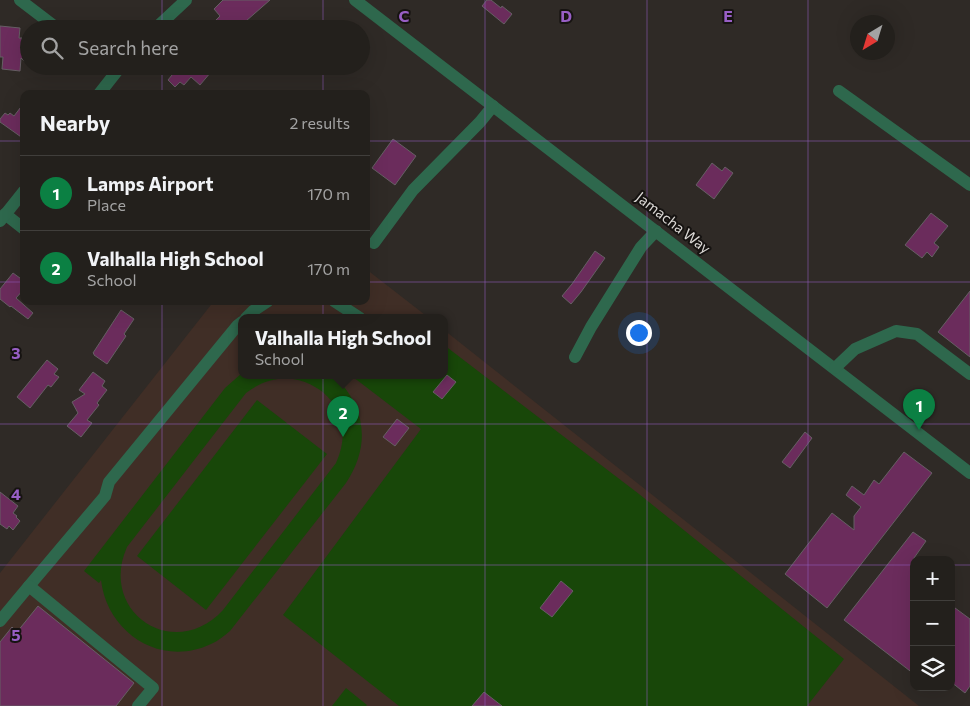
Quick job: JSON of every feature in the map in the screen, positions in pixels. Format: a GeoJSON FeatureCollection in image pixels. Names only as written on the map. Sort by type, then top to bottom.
{"type":"FeatureCollection","features":[{"type":"Feature","properties":{"kind":"street"},"geometry":{"type":"LineString","coordinates":[[20,0],[46,20]]}},
{"type":"Feature","properties":{"kind":"street"},"geometry":{"type":"LineString","coordinates":[[165,20],[186,0]]}},
{"type":"Feature","properties":{"kind":"street","name":"Jamacha Way"},"geometry":{"type":"LineString","coordinates":[[355,0],[970,472]]}},
{"type":"Feature","properties":{"kind":"street"},"geometry":{"type":"LineString","coordinates":[[101,90],[111,75]]}},
{"type":"Feature","properties":{"kind":"street"},"geometry":{"type":"LineString","coordinates":[[838,91],[970,185]]}},
{"type":"Feature","properties":{"kind":"street"},"geometry":{"type":"LineString","coordinates":[[374,244],[413,190],[494,106]]}},
{"type":"Feature","properties":{"kind":"street"},"geometry":{"type":"LineString","coordinates":[[20,195],[3,218],[20,227]]}},
{"type":"Feature","properties":{"kind":"street"},"geometry":{"type":"LineString","coordinates":[[575,357],[591,327],[641,247],[656,231]]}},
{"type":"Feature","properties":{"kind":"street"},"geometry":{"type":"LineString","coordinates":[[251,314],[262,305]]}},
{"type":"Feature","properties":{"kind":"street"},"geometry":{"type":"LineString","coordinates":[[340,305],[354,314]]}},
{"type":"Feature","properties":{"kind":"street"},"geometry":{"type":"LineString","coordinates":[[0,621],[106,496],[109,482],[238,328]]}},
{"type":"Feature","properties":{"kind":"street"},"geometry":{"type":"LineString","coordinates":[[834,368],[855,349],[896,331],[917,334],[970,374]]}},
{"type":"Feature","properties":{"kind":"street"},"geometry":{"type":"LineString","coordinates":[[29,586],[153,688],[138,706]]}},
{"type":"Feature","properties":{"kind":"shaded area"},"geometry":{"type":"Polygon","coordinates":[[[370,272],[424,314],[238,314],[238,379],[448,379],[448,333],[919,706],[0,706],[0,573],[211,305],[370,305],[370,272]]]}},
{"type":"Feature","properties":{"kind":"green space"},"geometry":{"type":"Polygon","coordinates":[[[448,348],[639,494],[844,659],[807,706],[399,706],[283,615],[421,429],[356,379],[448,379],[448,348]]]}},
{"type":"Feature","properties":{"kind":"green space"},"geometry":{"type":"Polygon","coordinates":[[[238,377],[238,379],[276,379],[260,384],[246,393],[127,547],[121,571],[123,592],[132,609],[146,623],[163,630],[183,632],[204,625],[223,610],[336,463],[343,433],[341,419],[336,407],[327,396],[316,388],[303,381],[292,379],[337,379],[345,388],[353,400],[361,427],[362,441],[354,469],[346,483],[230,631],[214,643],[192,650],[174,652],[156,648],[140,641],[125,630],[114,616],[105,599],[101,580],[99,583],[84,571],[225,388],[238,377]]]}},
{"type":"Feature","properties":{"kind":"green space"},"geometry":{"type":"Polygon","coordinates":[[[257,400],[327,454],[206,610],[137,556],[257,400]]]}},
{"type":"Feature","properties":{"kind":"green space"},"geometry":{"type":"Polygon","coordinates":[[[346,688],[367,705],[332,706],[346,688]]]}},
{"type":"Feature","properties":{"kind":"building"},"geometry":{"type":"Polygon","coordinates":[[[223,0],[270,0],[247,20],[216,20],[220,16],[214,9],[223,0]]]}},
{"type":"Feature","properties":{"kind":"building"},"geometry":{"type":"Polygon","coordinates":[[[487,0],[491,0],[501,8],[502,6],[512,14],[504,24],[482,6],[487,0]]]}},
{"type":"Feature","properties":{"kind":"building"},"geometry":{"type":"Polygon","coordinates":[[[0,26],[20,28],[20,71],[2,69],[3,57],[0,57],[0,26]]]}},
{"type":"Feature","properties":{"kind":"building"},"geometry":{"type":"Polygon","coordinates":[[[172,75],[208,75],[200,85],[191,77],[184,85],[180,82],[175,87],[168,80],[172,75]]]}},
{"type":"Feature","properties":{"kind":"building"},"geometry":{"type":"Polygon","coordinates":[[[20,108],[20,136],[0,122],[5,113],[8,115],[10,113],[14,116],[20,108]]]}},
{"type":"Feature","properties":{"kind":"building"},"geometry":{"type":"Polygon","coordinates":[[[393,139],[416,156],[395,185],[372,168],[393,139]]]}},
{"type":"Feature","properties":{"kind":"building"},"geometry":{"type":"Polygon","coordinates":[[[712,163],[722,171],[725,167],[733,173],[714,199],[696,185],[712,163]]]}},
{"type":"Feature","properties":{"kind":"building"},"geometry":{"type":"Polygon","coordinates":[[[931,213],[948,226],[934,243],[939,247],[932,257],[927,252],[922,258],[905,245],[931,213]]]}},
{"type":"Feature","properties":{"kind":"building"},"geometry":{"type":"Polygon","coordinates":[[[595,251],[605,258],[571,304],[562,296],[595,251]]]}},
{"type":"Feature","properties":{"kind":"building"},"geometry":{"type":"Polygon","coordinates":[[[13,273],[20,278],[20,294],[16,298],[20,302],[20,305],[24,305],[33,313],[28,319],[0,299],[0,289],[13,273]]]}},
{"type":"Feature","properties":{"kind":"building"},"geometry":{"type":"Polygon","coordinates":[[[970,291],[970,357],[938,332],[970,291]]]}},
{"type":"Feature","properties":{"kind":"building"},"geometry":{"type":"Polygon","coordinates":[[[121,310],[134,319],[124,334],[126,336],[107,364],[93,353],[121,310]]]}},
{"type":"Feature","properties":{"kind":"building"},"geometry":{"type":"Polygon","coordinates":[[[47,360],[58,369],[54,374],[59,377],[51,387],[48,385],[30,408],[17,397],[47,360]]]}},
{"type":"Feature","properties":{"kind":"building"},"geometry":{"type":"Polygon","coordinates":[[[93,372],[105,381],[102,386],[107,390],[97,403],[99,405],[87,420],[92,423],[81,437],[67,426],[78,413],[72,402],[85,394],[79,390],[93,372]]]}},
{"type":"Feature","properties":{"kind":"building"},"geometry":{"type":"Polygon","coordinates":[[[448,376],[456,382],[442,399],[433,392],[444,379],[448,379],[448,376]]]}},
{"type":"Feature","properties":{"kind":"building"},"geometry":{"type":"Polygon","coordinates":[[[397,419],[409,428],[395,446],[383,437],[397,419]]]}},
{"type":"Feature","properties":{"kind":"building"},"geometry":{"type":"Polygon","coordinates":[[[805,432],[812,438],[790,468],[782,462],[805,432]]]}},
{"type":"Feature","properties":{"kind":"building"},"geometry":{"type":"Polygon","coordinates":[[[904,452],[932,473],[827,608],[785,574],[832,513],[854,530],[854,516],[861,507],[846,495],[852,486],[864,495],[874,480],[879,484],[904,452]]]}},
{"type":"Feature","properties":{"kind":"building"},"geometry":{"type":"Polygon","coordinates":[[[0,492],[18,506],[13,513],[20,521],[13,530],[9,526],[7,529],[0,524],[0,492]]]}},
{"type":"Feature","properties":{"kind":"building"},"geometry":{"type":"Polygon","coordinates":[[[913,532],[926,541],[915,556],[910,556],[910,671],[844,620],[913,532]]]}},
{"type":"Feature","properties":{"kind":"building"},"geometry":{"type":"Polygon","coordinates":[[[561,581],[573,591],[552,617],[540,608],[561,581]]]}},
{"type":"Feature","properties":{"kind":"building"},"geometry":{"type":"Polygon","coordinates":[[[38,606],[134,683],[116,706],[0,706],[0,642],[12,627],[17,632],[38,606]]]}},
{"type":"Feature","properties":{"kind":"building"},"geometry":{"type":"Polygon","coordinates":[[[955,608],[970,619],[970,686],[965,693],[955,685],[955,608]]]}},
{"type":"Feature","properties":{"kind":"building"},"geometry":{"type":"Polygon","coordinates":[[[484,692],[502,706],[472,706],[484,692]]]}},
{"type":"Feature","properties":{"kind":"place","name":"Lamps Airport"},"geometry":{"type":"Point","coordinates":[919,430]}},
{"type":"Feature","properties":{"kind":"place","name":"Valhalla High School"},"geometry":{"type":"Point","coordinates":[343,437]}}]}
